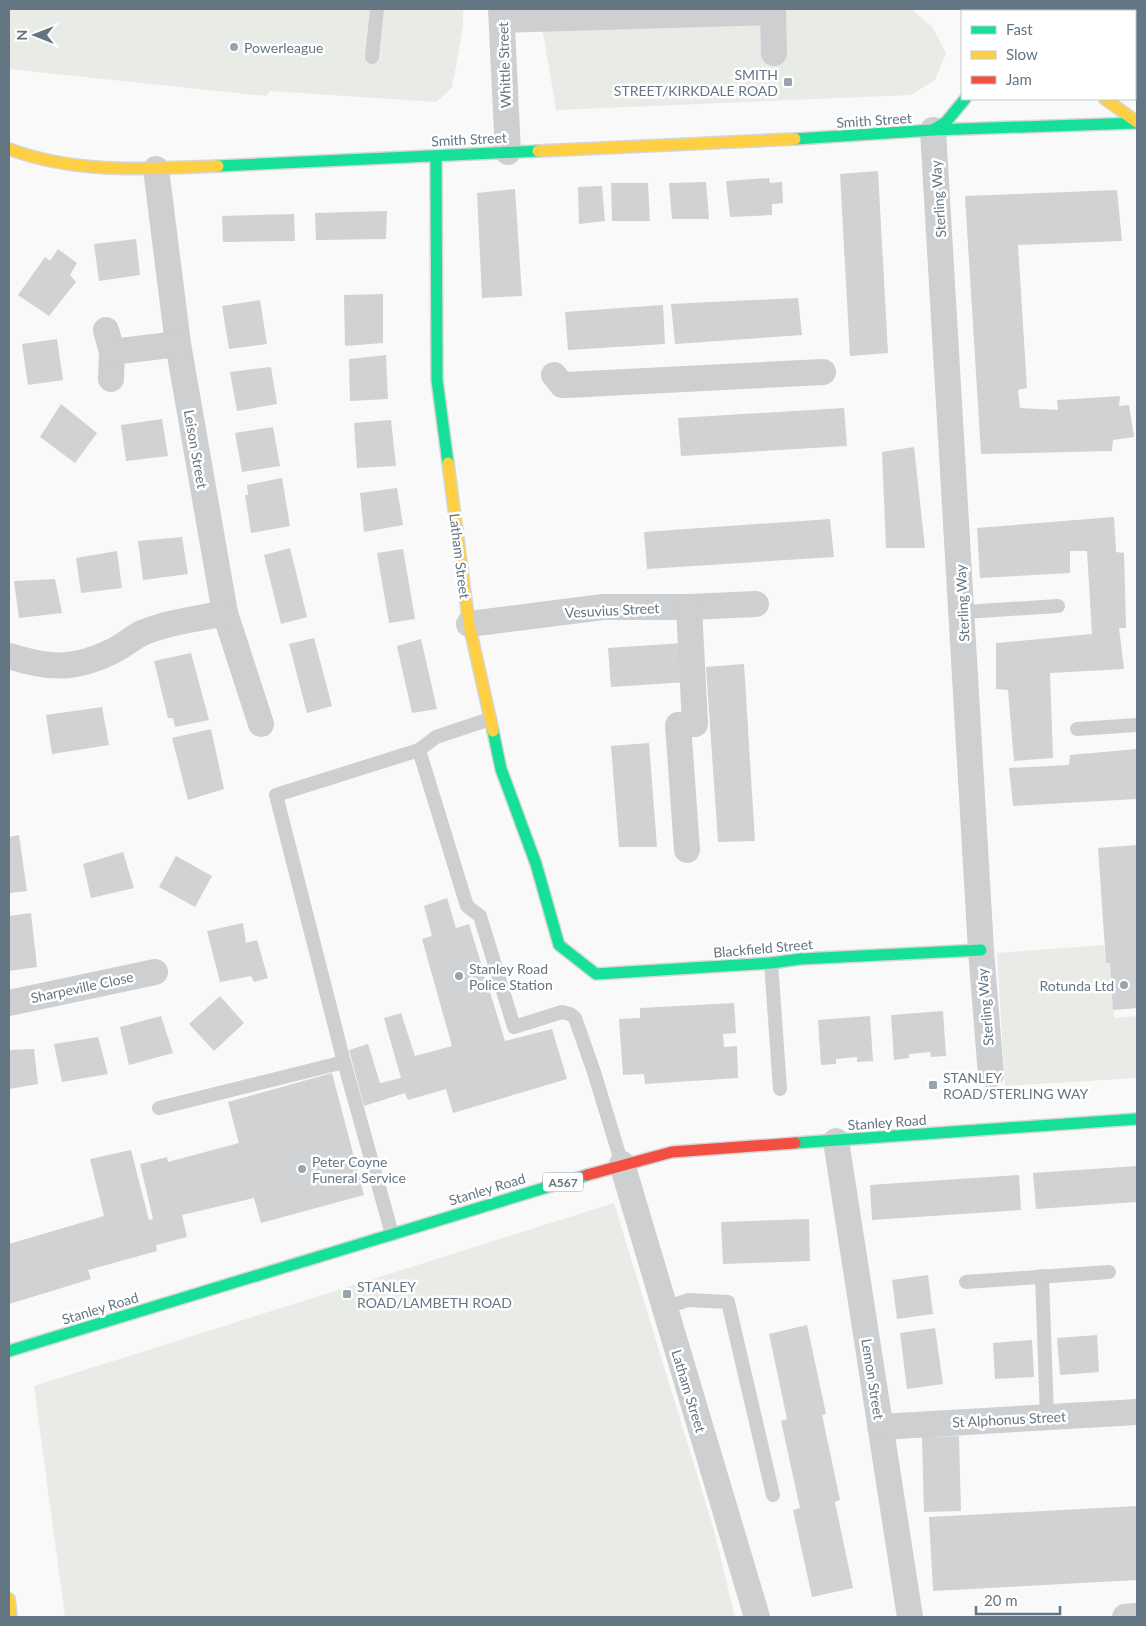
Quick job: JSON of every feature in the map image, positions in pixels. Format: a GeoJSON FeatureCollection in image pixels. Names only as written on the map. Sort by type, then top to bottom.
{"type":"FeatureCollection","features":[{"type":"Feature","properties":{"kind":"main road"},"geometry":{"type":"LineString","coordinates":[[934,130],[946,122],[964,100]]}},
{"type":"Feature","properties":{"kind":"main road"},"geometry":{"type":"LineString","coordinates":[[1106,100],[1137,122]]}},
{"type":"Feature","properties":{"kind":"main road","name":"Smith Street"},"geometry":{"type":"LineString","coordinates":[[9,149],[24,156],[68,164],[156,169],[847,137],[934,130],[1137,122]]}},
{"type":"Feature","properties":{"kind":"main road","name":"Latham Street"},"geometry":{"type":"LineString","coordinates":[[436,156],[437,380],[468,624],[502,769],[536,864],[559,944]]}},
{"type":"Feature","properties":{"kind":"main road","name":"Blackfield Street"},"geometry":{"type":"LineString","coordinates":[[559,944],[596,974],[771,963],[800,959],[981,950]]}},
{"type":"Feature","properties":{"kind":"main road","name":"Stanley Road"},"geometry":{"type":"LineString","coordinates":[[9,1351],[622,1164],[672,1152],[1137,1119]]}},
{"type":"Feature","properties":{"kind":"main road"},"geometry":{"type":"LineString","coordinates":[[9,1599],[11,1617]]}},
{"type":"Feature","properties":{"kind":"street"},"geometry":{"type":"LineString","coordinates":[[502,14],[773,12],[774,53]]}},
{"type":"Feature","properties":{"kind":"street","name":"Whittle Street"},"geometry":{"type":"LineString","coordinates":[[502,14],[508,152]]}},
{"type":"Feature","properties":{"kind":"street","name":"Sterling Way"},"geometry":{"type":"LineString","coordinates":[[934,130],[981,950],[991,1075]]}},
{"type":"Feature","properties":{"kind":"street","name":"Leison Street"},"geometry":{"type":"LineString","coordinates":[[156,169],[178,344],[225,613],[261,724]]}},
{"type":"Feature","properties":{"kind":"street"},"geometry":{"type":"LineString","coordinates":[[111,379],[109,341],[178,344]]}},
{"type":"Feature","properties":{"kind":"street"},"geometry":{"type":"LineString","coordinates":[[554,375],[562,385],[566,385],[823,372]]}},
{"type":"Feature","properties":{"kind":"street","name":"Vesuvius Street"},"geometry":{"type":"LineString","coordinates":[[468,624],[603,607],[689,607],[756,604]]}},
{"type":"Feature","properties":{"kind":"street"},"geometry":{"type":"LineString","coordinates":[[687,850],[678,725],[695,724],[689,607]]}},
{"type":"Feature","properties":{"kind":"street"},"geometry":{"type":"LineString","coordinates":[[9,656],[53,666],[84,664],[115,650],[142,634],[178,622],[225,613]]}},
{"type":"Feature","properties":{"kind":"street","name":"Sharpeville Close"},"geometry":{"type":"LineString","coordinates":[[9,1003],[155,972]]}},
{"type":"Feature","properties":{"kind":"street","name":"Lemon Street"},"geometry":{"type":"LineString","coordinates":[[836,1141],[910,1617]]}},
{"type":"Feature","properties":{"kind":"street","name":"Latham Street"},"geometry":{"type":"LineString","coordinates":[[622,1164],[757,1617]]}},
{"type":"Feature","properties":{"kind":"street","name":"St Alphonus Street"},"geometry":{"type":"LineString","coordinates":[[880,1427],[1137,1412]]}},
{"type":"Feature","properties":{"kind":"street"},"geometry":{"type":"LineString","coordinates":[[1125,1617],[1137,1616]]}},
{"type":"Feature","properties":{"kind":"lane"},"geometry":{"type":"LineString","coordinates":[[372,57],[377,9]]}},
{"type":"Feature","properties":{"kind":"lane"},"geometry":{"type":"LineString","coordinates":[[963,612],[1058,606]]}},
{"type":"Feature","properties":{"kind":"lane"},"geometry":{"type":"LineString","coordinates":[[392,1234],[344,1062],[276,795],[419,750],[436,737],[490,719]]}},
{"type":"Feature","properties":{"kind":"lane"},"geometry":{"type":"LineString","coordinates":[[1076,729],[1137,725]]}},
{"type":"Feature","properties":{"kind":"lane"},"geometry":{"type":"LineString","coordinates":[[419,750],[467,906],[480,916],[514,1027],[562,1012],[570,1014],[575,1018],[594,1072],[622,1164]]}},
{"type":"Feature","properties":{"kind":"lane"},"geometry":{"type":"LineString","coordinates":[[771,963],[780,1089]]}},
{"type":"Feature","properties":{"kind":"lane"},"geometry":{"type":"LineString","coordinates":[[159,1108],[344,1062]]}},
{"type":"Feature","properties":{"kind":"lane"},"geometry":{"type":"LineString","coordinates":[[966,1282],[1108,1272]]}},
{"type":"Feature","properties":{"kind":"lane"},"geometry":{"type":"LineString","coordinates":[[1042,1276],[1047,1417]]}},
{"type":"Feature","properties":{"kind":"lane"},"geometry":{"type":"LineString","coordinates":[[664,1308],[688,1300],[728,1302],[773,1496]]}},
{"type":"Feature","properties":{"kind":"shaded area","name":"Powerleague"},"geometry":{"type":"Polygon","coordinates":[[[9,9],[463,9],[463,26],[452,88],[436,102],[270,91],[266,96],[9,69],[9,9]]]}},
{"type":"Feature","properties":{"kind":"shaded area"},"geometry":{"type":"Polygon","coordinates":[[[539,9],[912,9],[933,28],[946,53],[935,80],[911,95],[556,110],[539,9]]]}},
{"type":"Feature","properties":{"kind":"shaded area"},"geometry":{"type":"Polygon","coordinates":[[[1104,945],[1106,963],[1110,963],[1114,1018],[1137,1016],[1137,1078],[1005,1086],[997,953],[1104,945]]]}},
{"type":"Feature","properties":{"kind":"shaded area"},"geometry":{"type":"Polygon","coordinates":[[[614,1203],[713,1527],[735,1617],[65,1617],[34,1386],[614,1203]]]}},
{"type":"Feature","properties":{"kind":"building"},"geometry":{"type":"Polygon","coordinates":[[[878,171],[888,353],[850,356],[840,174],[878,171]]]}},
{"type":"Feature","properties":{"kind":"building"},"geometry":{"type":"Polygon","coordinates":[[[769,178],[770,183],[782,182],[783,203],[772,204],[772,215],[730,217],[726,181],[769,178]]]}},
{"type":"Feature","properties":{"kind":"building"},"geometry":{"type":"Polygon","coordinates":[[[706,182],[709,219],[672,219],[669,183],[706,182]]]}},
{"type":"Feature","properties":{"kind":"building"},"geometry":{"type":"Polygon","coordinates":[[[611,183],[648,183],[650,221],[612,221],[611,183]]]}},
{"type":"Feature","properties":{"kind":"building"},"geometry":{"type":"Polygon","coordinates":[[[602,186],[605,221],[579,224],[578,187],[602,186]]]}},
{"type":"Feature","properties":{"kind":"building"},"geometry":{"type":"Polygon","coordinates":[[[515,189],[522,296],[482,298],[477,193],[515,189]]]}},
{"type":"Feature","properties":{"kind":"building"},"geometry":{"type":"Polygon","coordinates":[[[1117,190],[1122,241],[1018,245],[1027,388],[1018,390],[1020,408],[1058,410],[1057,400],[1120,396],[1119,406],[1129,405],[1134,437],[1113,440],[1112,451],[981,454],[965,196],[1117,190]]]}},
{"type":"Feature","properties":{"kind":"building"},"geometry":{"type":"Polygon","coordinates":[[[387,211],[386,239],[316,240],[315,213],[387,211]]]}},
{"type":"Feature","properties":{"kind":"building"},"geometry":{"type":"Polygon","coordinates":[[[294,214],[295,241],[223,242],[222,216],[294,214]]]}},
{"type":"Feature","properties":{"kind":"building"},"geometry":{"type":"Polygon","coordinates":[[[136,239],[140,275],[99,281],[94,244],[136,239]]]}},
{"type":"Feature","properties":{"kind":"building"},"geometry":{"type":"Polygon","coordinates":[[[58,249],[77,263],[70,275],[76,282],[49,316],[18,295],[45,257],[50,261],[58,249]]]}},
{"type":"Feature","properties":{"kind":"building"},"geometry":{"type":"Polygon","coordinates":[[[383,294],[383,343],[345,346],[344,295],[383,294]]]}},
{"type":"Feature","properties":{"kind":"building"},"geometry":{"type":"Polygon","coordinates":[[[798,298],[802,335],[675,344],[671,304],[798,298]]]}},
{"type":"Feature","properties":{"kind":"building"},"geometry":{"type":"Polygon","coordinates":[[[260,300],[267,344],[229,349],[222,306],[260,300]]]}},
{"type":"Feature","properties":{"kind":"building"},"geometry":{"type":"Polygon","coordinates":[[[663,305],[665,344],[568,350],[565,312],[663,305]]]}},
{"type":"Feature","properties":{"kind":"building"},"geometry":{"type":"Polygon","coordinates":[[[57,339],[63,380],[28,385],[22,344],[57,339]]]}},
{"type":"Feature","properties":{"kind":"building"},"geometry":{"type":"Polygon","coordinates":[[[386,355],[388,399],[350,401],[349,359],[386,355]]]}},
{"type":"Feature","properties":{"kind":"building"},"geometry":{"type":"Polygon","coordinates":[[[271,367],[277,404],[237,411],[230,372],[271,367]]]}},
{"type":"Feature","properties":{"kind":"building"},"geometry":{"type":"Polygon","coordinates":[[[61,404],[97,433],[75,463],[40,437],[61,404]]]}},
{"type":"Feature","properties":{"kind":"building"},"geometry":{"type":"Polygon","coordinates":[[[844,408],[847,446],[681,456],[678,418],[844,408]]]}},
{"type":"Feature","properties":{"kind":"building"},"geometry":{"type":"Polygon","coordinates":[[[162,419],[168,456],[126,461],[121,425],[162,419]]]}},
{"type":"Feature","properties":{"kind":"building"},"geometry":{"type":"Polygon","coordinates":[[[391,420],[396,466],[357,468],[354,423],[391,420]]]}},
{"type":"Feature","properties":{"kind":"building"},"geometry":{"type":"Polygon","coordinates":[[[273,427],[280,466],[242,472],[235,433],[273,427]]]}},
{"type":"Feature","properties":{"kind":"building"},"geometry":{"type":"Polygon","coordinates":[[[914,447],[925,548],[886,548],[882,452],[914,447]]]}},
{"type":"Feature","properties":{"kind":"building"},"geometry":{"type":"Polygon","coordinates":[[[282,478],[290,526],[251,533],[245,495],[248,495],[247,485],[282,478]]]}},
{"type":"Feature","properties":{"kind":"building"},"geometry":{"type":"Polygon","coordinates":[[[397,488],[403,525],[364,532],[360,493],[397,488]]]}},
{"type":"Feature","properties":{"kind":"building"},"geometry":{"type":"Polygon","coordinates":[[[1114,517],[1116,552],[1124,553],[1126,628],[1119,628],[1124,669],[1050,673],[1053,758],[1014,761],[1008,690],[996,689],[996,643],[1092,634],[1087,551],[1070,551],[1070,573],[980,578],[977,528],[1114,517]]]}},
{"type":"Feature","properties":{"kind":"building"},"geometry":{"type":"Polygon","coordinates":[[[830,519],[834,557],[647,569],[644,532],[830,519]]]}},
{"type":"Feature","properties":{"kind":"building"},"geometry":{"type":"Polygon","coordinates":[[[182,537],[188,574],[143,580],[138,541],[182,537]]]}},
{"type":"Feature","properties":{"kind":"building"},"geometry":{"type":"Polygon","coordinates":[[[290,548],[307,617],[281,624],[264,555],[290,548]]]}},
{"type":"Feature","properties":{"kind":"building"},"geometry":{"type":"Polygon","coordinates":[[[403,549],[415,619],[389,623],[377,553],[403,549]]]}},
{"type":"Feature","properties":{"kind":"building"},"geometry":{"type":"Polygon","coordinates":[[[117,551],[122,588],[81,593],[76,558],[117,551]]]}},
{"type":"Feature","properties":{"kind":"building"},"geometry":{"type":"Polygon","coordinates":[[[55,579],[62,613],[19,618],[14,581],[55,579]]]}},
{"type":"Feature","properties":{"kind":"building"},"geometry":{"type":"Polygon","coordinates":[[[314,638],[332,706],[307,713],[289,644],[314,638]]]}},
{"type":"Feature","properties":{"kind":"building"},"geometry":{"type":"Polygon","coordinates":[[[421,639],[437,709],[412,713],[397,646],[421,639]]]}},
{"type":"Feature","properties":{"kind":"building"},"geometry":{"type":"Polygon","coordinates":[[[683,643],[688,682],[611,687],[608,648],[683,643]]]}},
{"type":"Feature","properties":{"kind":"building"},"geometry":{"type":"Polygon","coordinates":[[[191,653],[209,720],[175,727],[173,718],[168,718],[154,661],[191,653]]]}},
{"type":"Feature","properties":{"kind":"building"},"geometry":{"type":"Polygon","coordinates":[[[744,664],[755,841],[718,842],[706,667],[744,664]]]}},
{"type":"Feature","properties":{"kind":"building"},"geometry":{"type":"Polygon","coordinates":[[[102,707],[109,745],[52,754],[46,715],[102,707]]]}},
{"type":"Feature","properties":{"kind":"building"},"geometry":{"type":"Polygon","coordinates":[[[211,729],[224,789],[188,800],[172,738],[211,729]]]}},
{"type":"Feature","properties":{"kind":"building"},"geometry":{"type":"Polygon","coordinates":[[[649,743],[657,847],[619,847],[611,746],[649,743]]]}},
{"type":"Feature","properties":{"kind":"building"},"geometry":{"type":"Polygon","coordinates":[[[1137,749],[1137,799],[1013,806],[1009,768],[1069,765],[1070,755],[1137,749]]]}},
{"type":"Feature","properties":{"kind":"building"},"geometry":{"type":"Polygon","coordinates":[[[19,835],[27,891],[9,893],[9,837],[19,835]]]}},
{"type":"Feature","properties":{"kind":"building"},"geometry":{"type":"Polygon","coordinates":[[[1137,845],[1137,1008],[1113,1010],[1110,963],[1106,963],[1098,848],[1137,845]]]}},
{"type":"Feature","properties":{"kind":"building"},"geometry":{"type":"Polygon","coordinates":[[[123,852],[134,888],[91,898],[83,864],[123,852]]]}},
{"type":"Feature","properties":{"kind":"building"},"geometry":{"type":"Polygon","coordinates":[[[176,856],[212,876],[195,907],[159,887],[176,856]]]}},
{"type":"Feature","properties":{"kind":"building","name":"Stanley Road Police Station"},"geometry":{"type":"Polygon","coordinates":[[[447,898],[456,928],[469,924],[505,1041],[552,1029],[567,1079],[453,1113],[446,1089],[408,1100],[405,1093],[364,1106],[349,1050],[368,1044],[380,1083],[401,1078],[384,1018],[401,1013],[415,1056],[452,1046],[422,939],[432,936],[424,906],[447,898]]]}},
{"type":"Feature","properties":{"kind":"building"},"geometry":{"type":"Polygon","coordinates":[[[31,913],[37,967],[9,971],[9,916],[31,913]]]}},
{"type":"Feature","properties":{"kind":"building"},"geometry":{"type":"Polygon","coordinates":[[[243,923],[246,943],[257,940],[268,978],[254,982],[251,976],[220,982],[207,931],[243,923]]]}},
{"type":"Feature","properties":{"kind":"building"},"geometry":{"type":"Polygon","coordinates":[[[220,996],[244,1023],[214,1051],[189,1024],[220,996]]]}},
{"type":"Feature","properties":{"kind":"building"},"geometry":{"type":"Polygon","coordinates":[[[734,1003],[736,1033],[723,1034],[724,1047],[737,1046],[738,1078],[645,1084],[644,1074],[623,1075],[619,1019],[640,1018],[640,1008],[734,1003]]]}},
{"type":"Feature","properties":{"kind":"building"},"geometry":{"type":"Polygon","coordinates":[[[943,1011],[946,1056],[931,1057],[930,1052],[909,1054],[909,1058],[894,1060],[891,1015],[943,1011]]]}},
{"type":"Feature","properties":{"kind":"building"},"geometry":{"type":"Polygon","coordinates":[[[161,1016],[173,1053],[129,1065],[120,1027],[161,1016]]]}},
{"type":"Feature","properties":{"kind":"building"},"geometry":{"type":"Polygon","coordinates":[[[870,1016],[873,1061],[857,1062],[857,1057],[836,1059],[836,1064],[821,1065],[818,1020],[870,1016]]]}},
{"type":"Feature","properties":{"kind":"building"},"geometry":{"type":"Polygon","coordinates":[[[98,1037],[108,1074],[62,1082],[54,1044],[98,1037]]]}},
{"type":"Feature","properties":{"kind":"building"},"geometry":{"type":"Polygon","coordinates":[[[34,1049],[38,1084],[9,1089],[9,1050],[34,1049]]]}},
{"type":"Feature","properties":{"kind":"building"},"geometry":{"type":"Polygon","coordinates":[[[332,1073],[364,1195],[261,1223],[254,1198],[182,1215],[187,1237],[156,1245],[157,1251],[88,1270],[91,1279],[9,1304],[9,1244],[104,1216],[90,1159],[131,1150],[149,1220],[153,1219],[140,1164],[167,1157],[168,1162],[239,1143],[228,1102],[332,1073]]]}},
{"type":"Feature","properties":{"kind":"building"},"geometry":{"type":"Polygon","coordinates":[[[1137,1166],[1137,1202],[1036,1209],[1033,1173],[1137,1166]]]}},
{"type":"Feature","properties":{"kind":"building"},"geometry":{"type":"Polygon","coordinates":[[[1019,1175],[1021,1210],[872,1220],[870,1185],[1019,1175]]]}},
{"type":"Feature","properties":{"kind":"building"},"geometry":{"type":"Polygon","coordinates":[[[809,1219],[810,1261],[723,1264],[721,1222],[809,1219]]]}},
{"type":"Feature","properties":{"kind":"building"},"geometry":{"type":"Polygon","coordinates":[[[928,1275],[933,1314],[897,1319],[892,1280],[928,1275]]]}},
{"type":"Feature","properties":{"kind":"building"},"geometry":{"type":"Polygon","coordinates":[[[807,1325],[826,1414],[822,1415],[840,1500],[835,1502],[853,1588],[812,1597],[793,1510],[800,1508],[781,1421],[787,1419],[769,1334],[807,1325]]]}},
{"type":"Feature","properties":{"kind":"building"},"geometry":{"type":"Polygon","coordinates":[[[935,1328],[943,1384],[907,1389],[900,1333],[935,1328]]]}},
{"type":"Feature","properties":{"kind":"building"},"geometry":{"type":"Polygon","coordinates":[[[1097,1335],[1099,1372],[1060,1375],[1057,1338],[1097,1335]]]}},
{"type":"Feature","properties":{"kind":"building"},"geometry":{"type":"Polygon","coordinates":[[[1032,1340],[1034,1377],[995,1379],[993,1343],[1032,1340]]]}},
{"type":"Feature","properties":{"kind":"building"},"geometry":{"type":"Polygon","coordinates":[[[959,1436],[961,1511],[924,1512],[922,1437],[959,1436]]]}},
{"type":"Feature","properties":{"kind":"building"},"geometry":{"type":"Polygon","coordinates":[[[1137,1506],[1137,1580],[933,1591],[929,1517],[1137,1506]]]}},
{"type":"Feature","properties":{"kind":"traffic: fast"},"geometry":{"type":"LineString","coordinates":[[933,130],[946,122],[964,100]]}},
{"type":"Feature","properties":{"kind":"traffic: fast"},"geometry":{"type":"LineString","coordinates":[[795,139],[933,130],[1137,123]]}},
{"type":"Feature","properties":{"kind":"traffic: fast"},"geometry":{"type":"LineString","coordinates":[[218,166],[538,151]]}},
{"type":"Feature","properties":{"kind":"traffic: fast"},"geometry":{"type":"LineString","coordinates":[[436,156],[437,380],[448,463]]}},
{"type":"Feature","properties":{"kind":"traffic: fast"},"geometry":{"type":"LineString","coordinates":[[493,731],[501,769],[536,864],[559,945],[596,974],[771,963],[800,959],[981,950]]}},
{"type":"Feature","properties":{"kind":"traffic: fast"},"geometry":{"type":"LineString","coordinates":[[795,1143],[1137,1119]]}},
{"type":"Feature","properties":{"kind":"traffic: fast"},"geometry":{"type":"LineString","coordinates":[[9,1351],[587,1175]]}},
{"type":"Feature","properties":{"kind":"traffic: slow"},"geometry":{"type":"LineString","coordinates":[[1106,100],[1137,122]]}},
{"type":"Feature","properties":{"kind":"traffic: slow"},"geometry":{"type":"LineString","coordinates":[[538,151],[795,139]]}},
{"type":"Feature","properties":{"kind":"traffic: slow"},"geometry":{"type":"LineString","coordinates":[[9,149],[60,163],[86,166],[139,169],[218,166]]}},
{"type":"Feature","properties":{"kind":"traffic: slow"},"geometry":{"type":"LineString","coordinates":[[448,463],[469,624],[493,731]]}},
{"type":"Feature","properties":{"kind":"traffic: slow"},"geometry":{"type":"LineString","coordinates":[[9,1599],[11,1617]]}},
{"type":"Feature","properties":{"kind":"traffic: jam"},"geometry":{"type":"LineString","coordinates":[[587,1175],[672,1152],[795,1143]]}},
{"type":"Feature","properties":{"kind":"place","name":"Powerleague"},"geometry":{"type":"Point","coordinates":[234,47]}},
{"type":"Feature","properties":{"kind":"place","name":"SMITH STREET/KIRKDALE ROAD"},"geometry":{"type":"Point","coordinates":[788,82]}},
{"type":"Feature","properties":{"kind":"place","name":"Stanley Road Police Station"},"geometry":{"type":"Point","coordinates":[459,976]}},
{"type":"Feature","properties":{"kind":"place","name":"Rotunda Ltd"},"geometry":{"type":"Point","coordinates":[1124,985]}},
{"type":"Feature","properties":{"kind":"place","name":"STANLEY ROAD/STERLING WAY"},"geometry":{"type":"Point","coordinates":[933,1085]}},
{"type":"Feature","properties":{"kind":"place","name":"Peter Coyne Funeral Service"},"geometry":{"type":"Point","coordinates":[302,1169]}},
{"type":"Feature","properties":{"kind":"place","name":"STANLEY ROAD/LAMBETH ROAD"},"geometry":{"type":"Point","coordinates":[347,1294]}}]}
